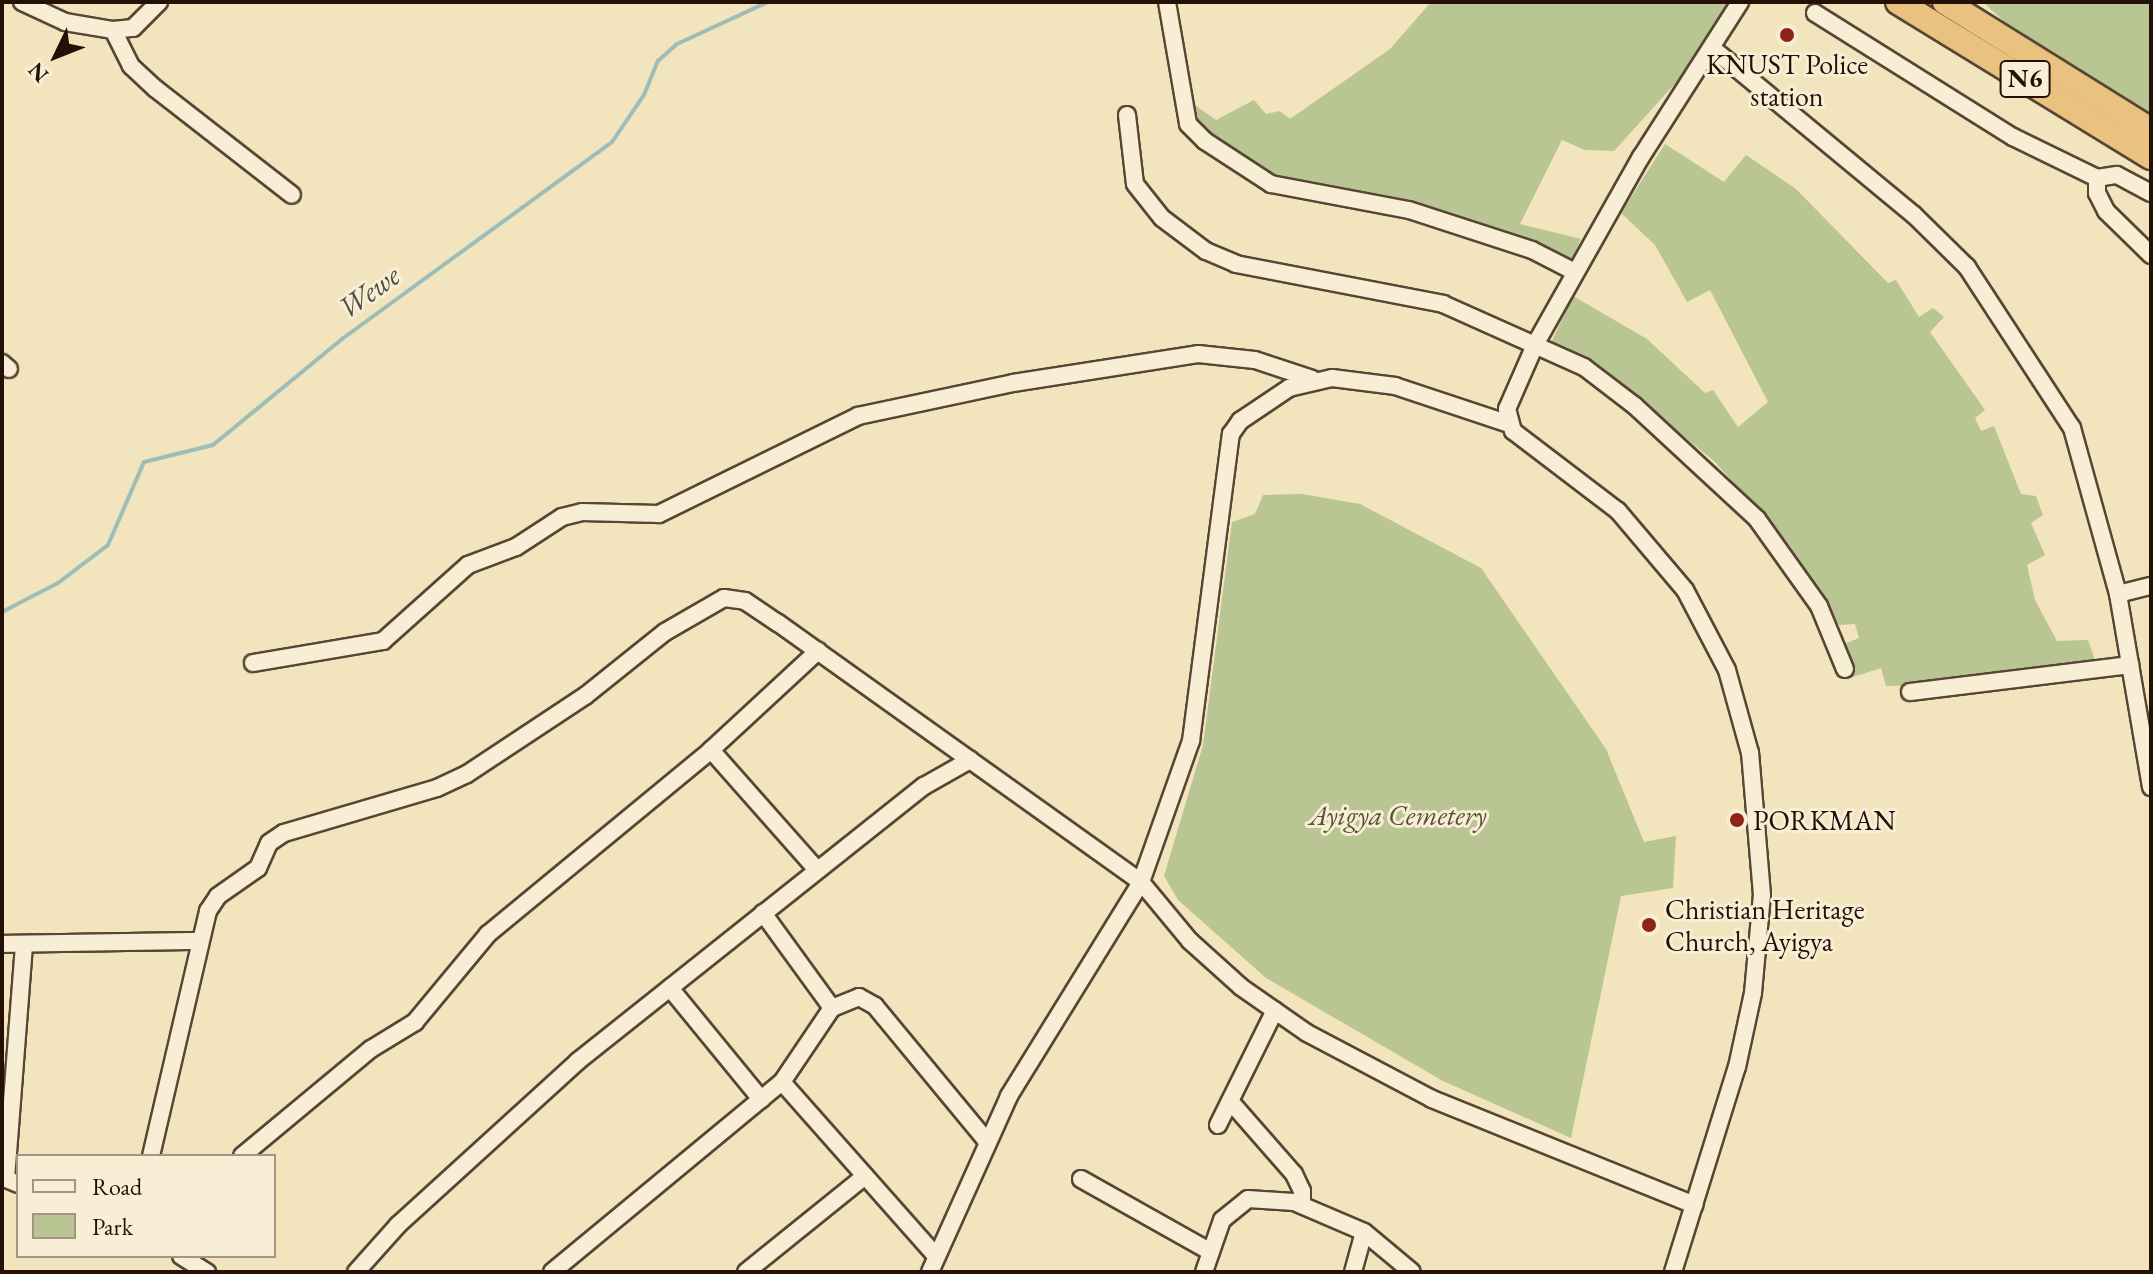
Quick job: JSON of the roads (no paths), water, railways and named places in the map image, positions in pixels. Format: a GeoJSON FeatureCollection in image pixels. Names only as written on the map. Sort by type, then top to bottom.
{"type":"FeatureCollection","features":[{"type":"Feature","properties":{"kind":"highway","name":"N6"},"geometry":{"type":"LineString","coordinates":[[1898,2],[2151,157]]}},
{"type":"Feature","properties":{"kind":"highway","name":"N6"},"geometry":{"type":"LineString","coordinates":[[1945,2],[2151,130]]}},
{"type":"Feature","properties":{"kind":"highway"},"geometry":{"type":"LineString","coordinates":[[1963,2],[1990,30]]}},
{"type":"Feature","properties":{"kind":"street"},"geometry":{"type":"LineString","coordinates":[[22,2],[65,22],[113,30],[133,28],[159,2]]}},
{"type":"Feature","properties":{"kind":"street"},"geometry":{"type":"LineString","coordinates":[[1167,2],[1188,124],[1205,141],[1271,184],[1409,210],[1532,250],[1575,272]]}},
{"type":"Feature","properties":{"kind":"street"},"geometry":{"type":"LineString","coordinates":[[1509,424],[1510,395],[1536,343],[1641,157],[1740,2]]}},
{"type":"Feature","properties":{"kind":"street"},"geometry":{"type":"LineString","coordinates":[[1815,13],[2013,137],[2097,178],[2117,175],[2151,193]]}},
{"type":"Feature","properties":{"kind":"street"},"geometry":{"type":"LineString","coordinates":[[113,30],[131,66],[292,195]]}},
{"type":"Feature","properties":{"kind":"street"},"geometry":{"type":"LineString","coordinates":[[1712,48],[1902,205],[1967,267],[2072,428],[2118,594],[2151,787]]}},
{"type":"Feature","properties":{"kind":"street"},"geometry":{"type":"LineString","coordinates":[[1127,115],[1135,184],[1162,218],[1206,251],[1236,264],[1443,304],[1584,367],[1635,406],[1757,519],[1819,606],[1845,669]]}},
{"type":"Feature","properties":{"kind":"street"},"geometry":{"type":"LineString","coordinates":[[2097,178],[2097,193],[2106,211],[2151,255]]}},
{"type":"Feature","properties":{"kind":"street"},"geometry":{"type":"LineString","coordinates":[[253,663],[383,641],[468,565],[516,547],[562,517],[659,514],[858,416],[1013,383],[1198,354],[1255,360],[1312,379],[1395,386],[1509,424],[1522,441],[1618,511],[1685,590],[1727,670],[1750,753],[1762,895],[1753,993],[1737,1067],[1673,1272]]}},
{"type":"Feature","properties":{"kind":"street"},"geometry":{"type":"LineString","coordinates":[[782,1082],[865,1176],[933,1264],[986,1140],[1141,882],[1191,741],[1231,434],[1251,413],[1312,379]]}},
{"type":"Feature","properties":{"kind":"street"},"geometry":{"type":"LineString","coordinates":[[2118,594],[2151,586]]}},
{"type":"Feature","properties":{"kind":"street"},"geometry":{"type":"LineString","coordinates":[[151,1154],[199,941],[218,896],[258,868],[269,843],[284,833],[437,788],[467,774],[585,696],[701,607],[724,598],[745,601],[1141,882],[1190,941],[1307,1033],[1432,1099],[1694,1205]]}},
{"type":"Feature","properties":{"kind":"street"},"geometry":{"type":"LineString","coordinates":[[244,1154],[371,1049],[415,1022],[488,934],[711,750],[818,651]]}},
{"type":"Feature","properties":{"kind":"street"},"geometry":{"type":"LineString","coordinates":[[1910,692],[2130,665]]}},
{"type":"Feature","properties":{"kind":"street"},"geometry":{"type":"LineString","coordinates":[[711,750],[817,870]]}},
{"type":"Feature","properties":{"kind":"street"},"geometry":{"type":"LineString","coordinates":[[356,1272],[398,1225],[544,1092],[924,786],[970,760]]}},
{"type":"Feature","properties":{"kind":"street"},"geometry":{"type":"LineString","coordinates":[[763,913],[832,1008]]}},
{"type":"Feature","properties":{"kind":"street"},"geometry":{"type":"LineString","coordinates":[[2,944],[199,941]]}},
{"type":"Feature","properties":{"kind":"street"},"geometry":{"type":"LineString","coordinates":[[9,1181],[24,945]]}},
{"type":"Feature","properties":{"kind":"street"},"geometry":{"type":"LineString","coordinates":[[670,988],[761,1099]]}},
{"type":"Feature","properties":{"kind":"street"},"geometry":{"type":"LineString","coordinates":[[552,1272],[782,1082],[832,1008],[867,999],[986,1140]]}},
{"type":"Feature","properties":{"kind":"street"},"geometry":{"type":"LineString","coordinates":[[1218,1125],[1275,1010]]}},
{"type":"Feature","properties":{"kind":"street"},"geometry":{"type":"LineString","coordinates":[[1230,1101],[1294,1174],[1302,1205]]}},
{"type":"Feature","properties":{"kind":"street"},"geometry":{"type":"LineString","coordinates":[[746,1272],[865,1176]]}},
{"type":"Feature","properties":{"kind":"street"},"geometry":{"type":"LineString","coordinates":[[1081,1179],[1211,1252]]}},
{"type":"Feature","properties":{"kind":"street"},"geometry":{"type":"LineString","coordinates":[[1204,1272],[1222,1220],[1248,1199],[1302,1205],[1364,1232],[1412,1272]]}},
{"type":"Feature","properties":{"kind":"street"},"geometry":{"type":"LineString","coordinates":[[1353,1272],[1364,1232]]}},
{"type":"Feature","properties":{"kind":"street"},"geometry":{"type":"LineString","coordinates":[[184,1258],[207,1272]]}},
{"type":"Feature","properties":{"kind":"waterway","name":"Wewe"},"geometry":{"type":"LineString","coordinates":[[2,612],[58,583],[108,545],[144,462],[213,445],[342,339],[612,142],[644,95],[658,61],[677,44],[768,2]]}},
{"type":"Feature","properties":{"kind":"place","name":"KNUST Police station"},"geometry":{"type":"Point","coordinates":[1787,35]}},
{"type":"Feature","properties":{"kind":"place","name":"PORKMAN"},"geometry":{"type":"Point","coordinates":[1737,820]}},
{"type":"Feature","properties":{"kind":"place","name":"Christian Heritage Church, Ayigya"},"geometry":{"type":"Point","coordinates":[1649,925]}},
{"type":"Feature","properties":{"kind":"park label","name":"Ayigya Cemetery"},"geometry":{"type":"Point","coordinates":[1398,815]}}]}
